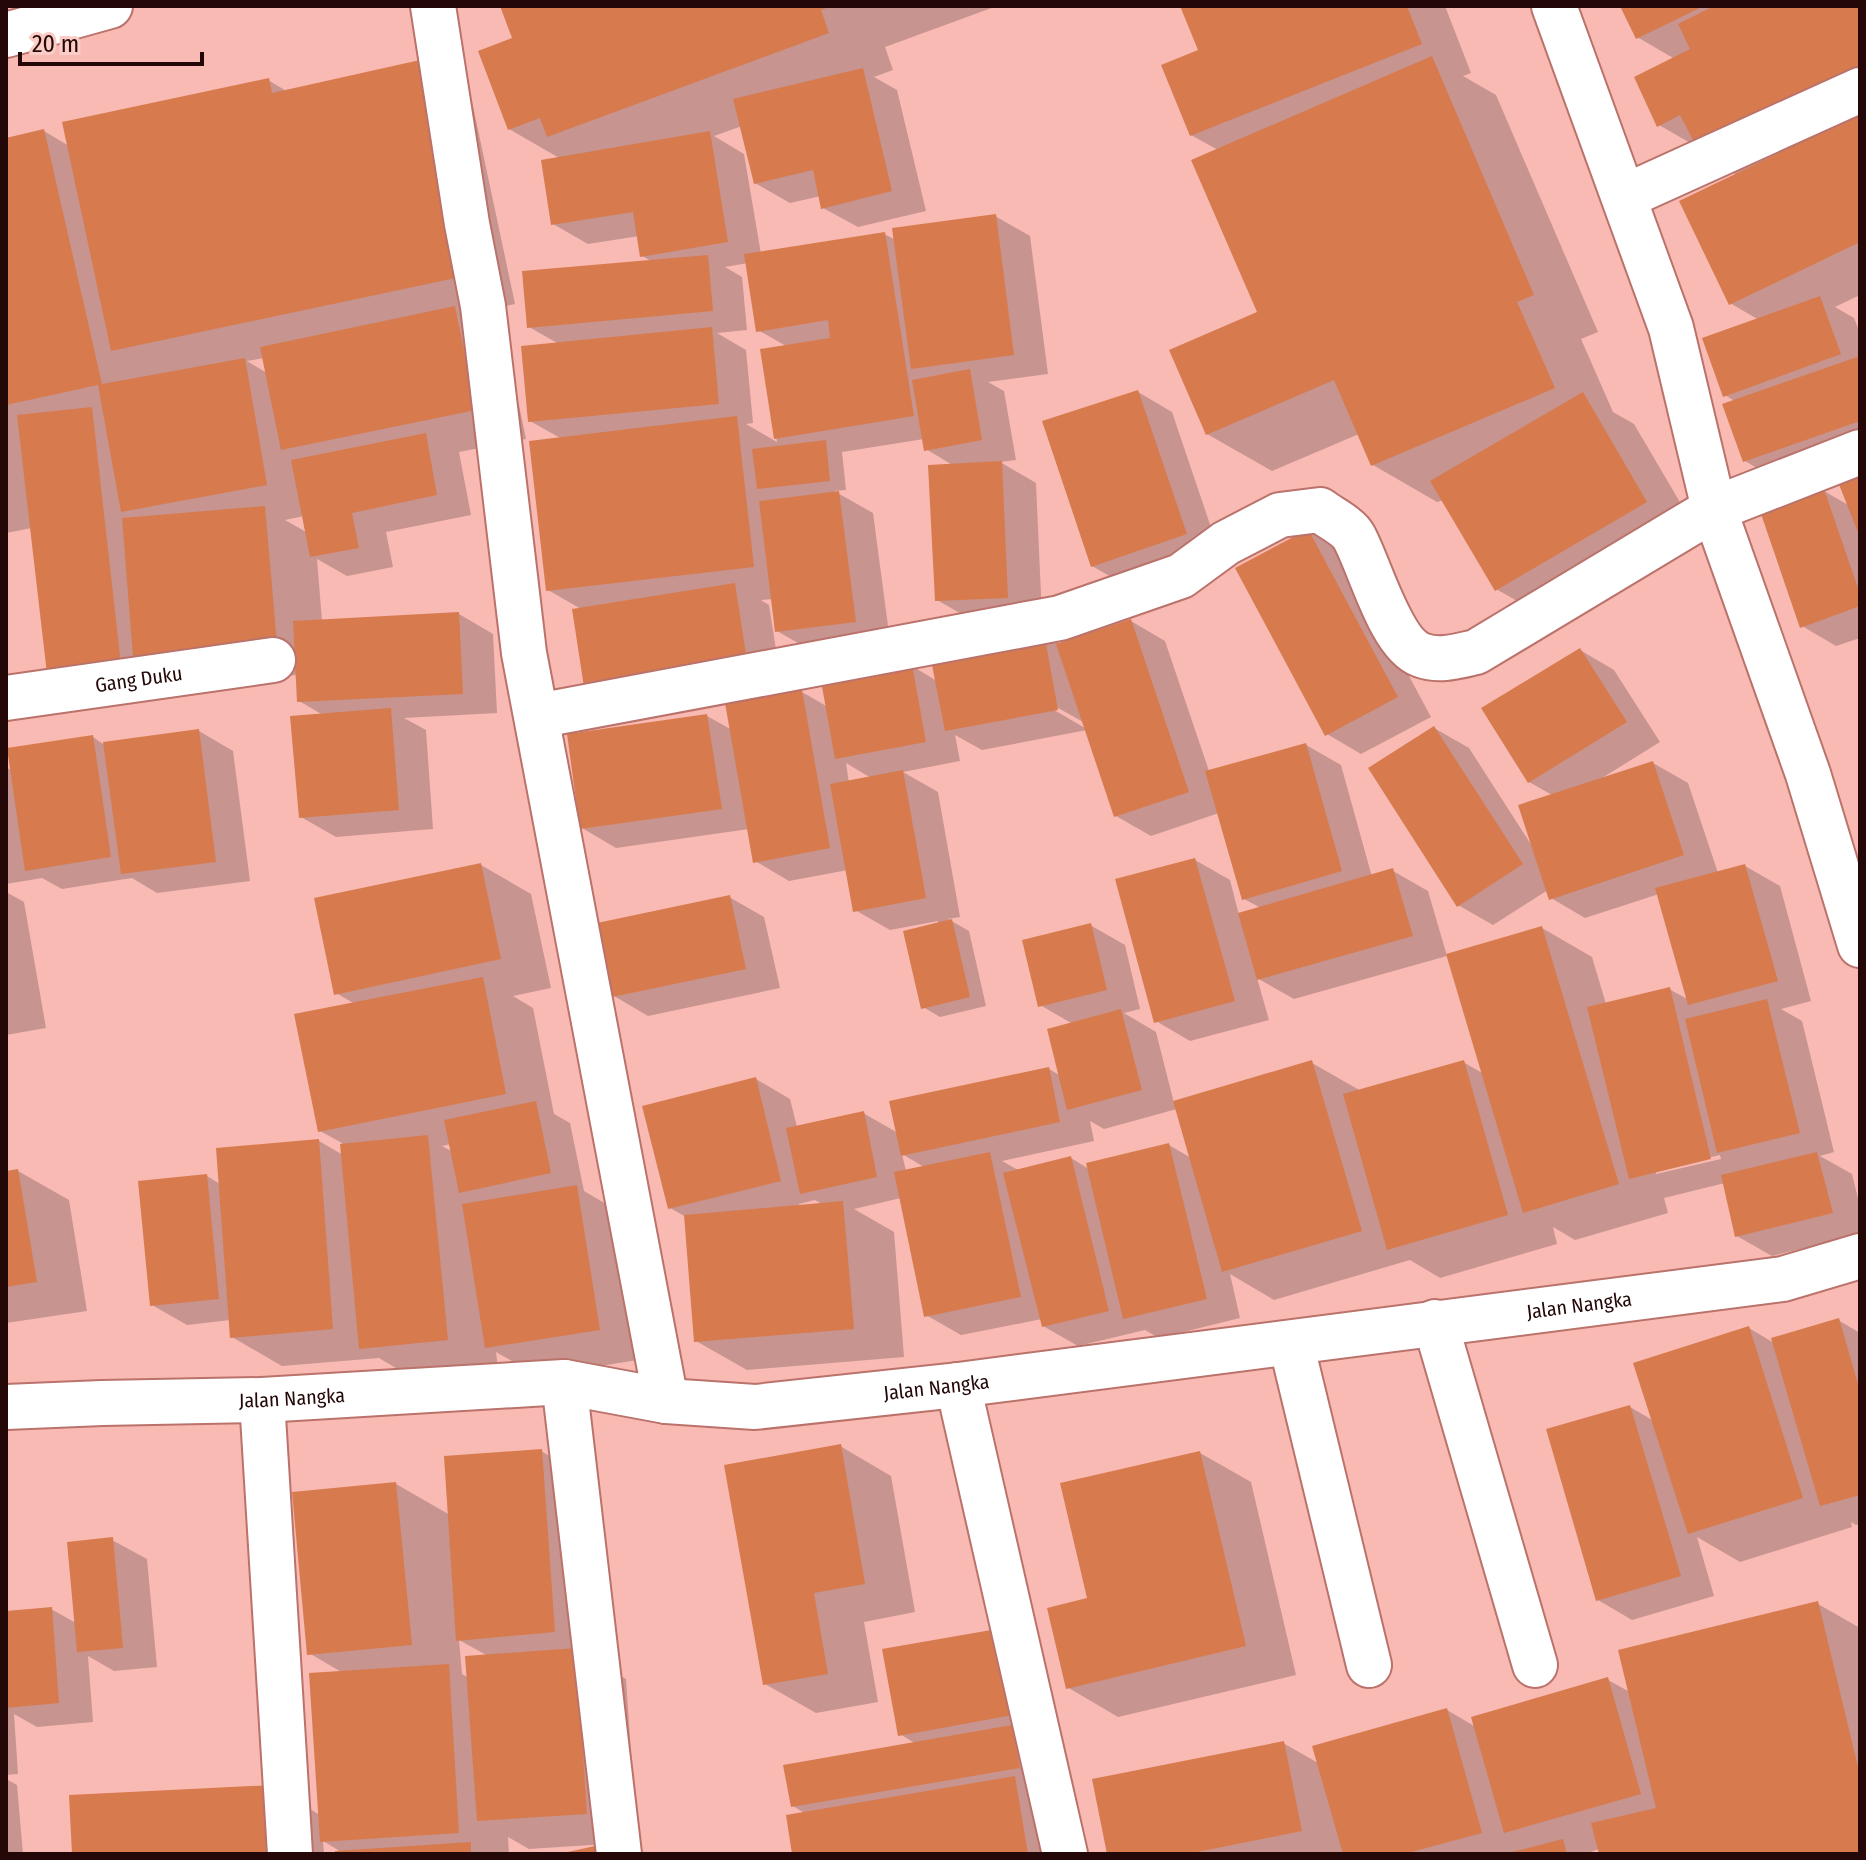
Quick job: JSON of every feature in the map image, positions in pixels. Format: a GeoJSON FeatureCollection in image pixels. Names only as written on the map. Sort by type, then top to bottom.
{"type":"FeatureCollection","features":[{"type":"Feature","properties":{"kind":"street"},"geometry":{"type":"LineString","coordinates":[[6,35],[110,6]]}},
{"type":"Feature","properties":{"kind":"street"},"geometry":{"type":"LineString","coordinates":[[433,6],[483,306],[524,653],[666,1401]]}},
{"type":"Feature","properties":{"kind":"street"},"geometry":{"type":"LineString","coordinates":[[1554,6],[1671,328],[1714,509],[1808,774],[1860,945]]}},
{"type":"Feature","properties":{"kind":"street"},"geometry":{"type":"LineString","coordinates":[[1624,197],[1860,90]]}},
{"type":"Feature","properties":{"kind":"street"},"geometry":{"type":"LineString","coordinates":[[537,716],[1060,618],[1181,576],[1226,543],[1280,515],[1320,510],[1352,534],[1401,639],[1419,655],[1444,658],[1476,652],[1714,509],[1860,452]]}},
{"type":"Feature","properties":{"kind":"street","name":"Gang Duku"},"geometry":{"type":"LineString","coordinates":[[6,698],[273,660]]}},
{"type":"Feature","properties":{"kind":"street","name":"Jalan Nangka"},"geometry":{"type":"LineString","coordinates":[[6,1407],[262,1400],[564,1382],[666,1401],[755,1407],[958,1385],[1783,1279],[1860,1256]]}},
{"type":"Feature","properties":{"kind":"street"},"geometry":{"type":"LineString","coordinates":[[1435,1322],[1535,1665]]}},
{"type":"Feature","properties":{"kind":"street"},"geometry":{"type":"LineString","coordinates":[[1291,1343],[1369,1665]]}},
{"type":"Feature","properties":{"kind":"street"},"geometry":{"type":"LineString","coordinates":[[564,1382],[619,1854]]}},
{"type":"Feature","properties":{"kind":"street"},"geometry":{"type":"LineString","coordinates":[[958,1385],[1065,1854]]}},
{"type":"Feature","properties":{"kind":"street"},"geometry":{"type":"LineString","coordinates":[[262,1400],[290,1854]]}},
{"type":"Feature","properties":{"kind":"building"},"geometry":{"type":"Polygon","coordinates":[[[500,6],[832,6],[821,10],[829,33],[547,137],[540,118],[508,130],[478,51],[512,38],[500,6]]]}},
{"type":"Feature","properties":{"kind":"building"},"geometry":{"type":"Polygon","coordinates":[[[1180,6],[1407,6],[1422,44],[1190,136],[1161,65],[1198,50],[1180,6]]]}},
{"type":"Feature","properties":{"kind":"building"},"geometry":{"type":"Polygon","coordinates":[[[1620,6],[1704,6],[1636,39],[1620,6]]]}},
{"type":"Feature","properties":{"kind":"building"},"geometry":{"type":"Polygon","coordinates":[[[1714,6],[1860,6],[1860,85],[1702,157],[1680,115],[1657,127],[1634,77],[1690,49],[1678,24],[1714,6]]]}},
{"type":"Feature","properties":{"kind":"building"},"geometry":{"type":"Polygon","coordinates":[[[1432,56],[1534,295],[1517,302],[1555,388],[1371,466],[1334,380],[1206,435],[1169,350],[1257,312],[1191,160],[1432,56]]]}},
{"type":"Feature","properties":{"kind":"building"},"geometry":{"type":"Polygon","coordinates":[[[420,60],[465,276],[111,351],[62,122],[269,78],[272,93],[420,60]]]}},
{"type":"Feature","properties":{"kind":"building"},"geometry":{"type":"Polygon","coordinates":[[[863,68],[892,191],[821,209],[813,170],[754,184],[733,99],[863,68]]]}},
{"type":"Feature","properties":{"kind":"building"},"geometry":{"type":"Polygon","coordinates":[[[1860,114],[1860,242],[1729,305],[1679,201],[1860,114]]]}},
{"type":"Feature","properties":{"kind":"building"},"geometry":{"type":"Polygon","coordinates":[[[44,129],[102,384],[245,358],[267,485],[121,512],[98,385],[6,405],[6,138],[44,129]]]}},
{"type":"Feature","properties":{"kind":"building"},"geometry":{"type":"Polygon","coordinates":[[[710,131],[728,242],[640,257],[633,212],[551,225],[541,160],[710,131]]]}},
{"type":"Feature","properties":{"kind":"building"},"geometry":{"type":"Polygon","coordinates":[[[996,214],[1014,355],[911,369],[892,228],[996,214]]]}},
{"type":"Feature","properties":{"kind":"building"},"geometry":{"type":"Polygon","coordinates":[[[885,232],[914,416],[774,439],[760,349],[830,338],[828,320],[756,332],[744,254],[885,232]]]}},
{"type":"Feature","properties":{"kind":"building"},"geometry":{"type":"Polygon","coordinates":[[[708,255],[713,311],[527,328],[522,271],[708,255]]]}},
{"type":"Feature","properties":{"kind":"building"},"geometry":{"type":"Polygon","coordinates":[[[1820,296],[1841,354],[1723,397],[1702,338],[1820,296]]]}},
{"type":"Feature","properties":{"kind":"building"},"geometry":{"type":"Polygon","coordinates":[[[455,306],[476,410],[281,450],[260,347],[455,306]]]}},
{"type":"Feature","properties":{"kind":"building"},"geometry":{"type":"Polygon","coordinates":[[[712,327],[719,404],[528,422],[521,346],[712,327]]]}},
{"type":"Feature","properties":{"kind":"building"},"geometry":{"type":"Polygon","coordinates":[[[1860,356],[1860,421],[1743,462],[1722,404],[1860,356]]]}},
{"type":"Feature","properties":{"kind":"building"},"geometry":{"type":"Polygon","coordinates":[[[970,369],[982,440],[924,451],[912,380],[970,369]]]}},
{"type":"Feature","properties":{"kind":"building"},"geometry":{"type":"Polygon","coordinates":[[[1138,390],[1187,534],[1091,567],[1042,421],[1138,390]]]}},
{"type":"Feature","properties":{"kind":"building"},"geometry":{"type":"Polygon","coordinates":[[[1583,392],[1647,502],[1495,591],[1430,481],[1583,392]]]}},
{"type":"Feature","properties":{"kind":"building"},"geometry":{"type":"Polygon","coordinates":[[[92,407],[121,665],[47,674],[17,415],[92,407]]]}},
{"type":"Feature","properties":{"kind":"building"},"geometry":{"type":"Polygon","coordinates":[[[737,416],[754,567],[546,591],[529,441],[737,416]]]}},
{"type":"Feature","properties":{"kind":"building"},"geometry":{"type":"Polygon","coordinates":[[[426,433],[437,495],[352,513],[359,548],[310,557],[291,460],[426,433]]]}},
{"type":"Feature","properties":{"kind":"building"},"geometry":{"type":"Polygon","coordinates":[[[826,440],[830,481],[757,489],[752,449],[826,440]]]}},
{"type":"Feature","properties":{"kind":"building"},"geometry":{"type":"Polygon","coordinates":[[[1002,461],[1008,598],[935,601],[928,465],[1002,461]]]}},
{"type":"Feature","properties":{"kind":"building"},"geometry":{"type":"Polygon","coordinates":[[[1860,468],[1860,537],[1836,477],[1860,468]]]}},
{"type":"Feature","properties":{"kind":"building"},"geometry":{"type":"Polygon","coordinates":[[[1824,489],[1860,594],[1860,606],[1800,628],[1760,511],[1824,489]]]}},
{"type":"Feature","properties":{"kind":"building"},"geometry":{"type":"Polygon","coordinates":[[[839,491],[856,622],[775,632],[759,501],[839,491]]]}},
{"type":"Feature","properties":{"kind":"building"},"geometry":{"type":"Polygon","coordinates":[[[265,506],[277,644],[133,657],[122,518],[265,506]]]}},
{"type":"Feature","properties":{"kind":"building"},"geometry":{"type":"Polygon","coordinates":[[[1308,529],[1398,697],[1325,736],[1235,568],[1308,529]]]}},
{"type":"Feature","properties":{"kind":"building"},"geometry":{"type":"Polygon","coordinates":[[[735,583],[747,661],[584,687],[572,609],[735,583]]]}},
{"type":"Feature","properties":{"kind":"building"},"geometry":{"type":"Polygon","coordinates":[[[459,612],[463,694],[297,702],[293,621],[459,612]]]}},
{"type":"Feature","properties":{"kind":"building"},"geometry":{"type":"Polygon","coordinates":[[[1131,619],[1189,792],[1114,817],[1056,644],[1131,619]]]}},
{"type":"Feature","properties":{"kind":"building"},"geometry":{"type":"Polygon","coordinates":[[[1044,633],[1058,710],[945,731],[930,655],[1044,633]]]}},
{"type":"Feature","properties":{"kind":"building"},"geometry":{"type":"Polygon","coordinates":[[[1580,648],[1627,722],[1528,783],[1481,708],[1580,648]]]}},
{"type":"Feature","properties":{"kind":"building"},"geometry":{"type":"Polygon","coordinates":[[[912,664],[926,742],[835,759],[821,681],[912,664]]]}},
{"type":"Feature","properties":{"kind":"building"},"geometry":{"type":"Polygon","coordinates":[[[802,690],[830,848],[753,863],[725,703],[802,690]]]}},
{"type":"Feature","properties":{"kind":"building"},"geometry":{"type":"Polygon","coordinates":[[[391,708],[399,810],[299,818],[290,716],[391,708]]]}},
{"type":"Feature","properties":{"kind":"building"},"geometry":{"type":"Polygon","coordinates":[[[707,714],[722,809],[580,829],[567,734],[707,714]]]}},
{"type":"Feature","properties":{"kind":"building"},"geometry":{"type":"Polygon","coordinates":[[[1434,726],[1523,864],[1457,907],[1368,768],[1434,726]]]}},
{"type":"Feature","properties":{"kind":"building"},"geometry":{"type":"Polygon","coordinates":[[[199,729],[216,862],[121,874],[103,742],[199,729]]]}},
{"type":"Feature","properties":{"kind":"building"},"geometry":{"type":"Polygon","coordinates":[[[93,735],[111,857],[25,871],[7,748],[93,735]]]}},
{"type":"Feature","properties":{"kind":"building"},"geometry":{"type":"Polygon","coordinates":[[[1306,743],[1342,871],[1242,900],[1205,771],[1306,743]]]}},
{"type":"Feature","properties":{"kind":"building"},"geometry":{"type":"Polygon","coordinates":[[[1653,761],[1684,855],[1549,900],[1518,805],[1653,761]]]}},
{"type":"Feature","properties":{"kind":"building"},"geometry":{"type":"Polygon","coordinates":[[[903,770],[926,898],[853,912],[830,784],[903,770]]]}},
{"type":"Feature","properties":{"kind":"building"},"geometry":{"type":"Polygon","coordinates":[[[1195,858],[1235,1001],[1154,1023],[1115,879],[1195,858]]]}},
{"type":"Feature","properties":{"kind":"building"},"geometry":{"type":"Polygon","coordinates":[[[481,863],[501,959],[334,995],[314,898],[481,863]]]}},
{"type":"Feature","properties":{"kind":"building"},"geometry":{"type":"Polygon","coordinates":[[[1745,864],[1778,981],[1688,1005],[1655,888],[1745,864]]]}},
{"type":"Feature","properties":{"kind":"building"},"geometry":{"type":"Polygon","coordinates":[[[1393,868],[1413,936],[1257,980],[1238,913],[1393,868]]]}},
{"type":"Feature","properties":{"kind":"building"},"geometry":{"type":"Polygon","coordinates":[[[730,895],[746,969],[612,997],[597,923],[730,895]]]}},
{"type":"Feature","properties":{"kind":"building"},"geometry":{"type":"Polygon","coordinates":[[[952,919],[970,997],[921,1009],[903,931],[952,919]]]}},
{"type":"Feature","properties":{"kind":"building"},"geometry":{"type":"Polygon","coordinates":[[[1091,923],[1107,990],[1038,1007],[1022,940],[1091,923]]]}},
{"type":"Feature","properties":{"kind":"building"},"geometry":{"type":"Polygon","coordinates":[[[1542,926],[1619,1184],[1523,1213],[1446,954],[1542,926]]]}},
{"type":"Feature","properties":{"kind":"building"},"geometry":{"type":"Polygon","coordinates":[[[483,977],[506,1094],[318,1132],[294,1014],[483,977]]]}},
{"type":"Feature","properties":{"kind":"building"},"geometry":{"type":"Polygon","coordinates":[[[1670,987],[1711,1159],[1629,1179],[1587,1007],[1670,987]]]}},
{"type":"Feature","properties":{"kind":"building"},"geometry":{"type":"Polygon","coordinates":[[[1767,999],[1800,1133],[1717,1153],[1685,1019],[1767,999]]]}},
{"type":"Feature","properties":{"kind":"building"},"geometry":{"type":"Polygon","coordinates":[[[1121,1009],[1142,1090],[1067,1110],[1047,1029],[1121,1009]]]}},
{"type":"Feature","properties":{"kind":"building"},"geometry":{"type":"Polygon","coordinates":[[[1312,1060],[1362,1231],[1222,1272],[1173,1101],[1312,1060]]]}},
{"type":"Feature","properties":{"kind":"building"},"geometry":{"type":"Polygon","coordinates":[[[1464,1060],[1508,1215],[1387,1250],[1343,1094],[1464,1060]]]}},
{"type":"Feature","properties":{"kind":"building"},"geometry":{"type":"Polygon","coordinates":[[[1049,1067],[1060,1122],[901,1156],[889,1101],[1049,1067]]]}},
{"type":"Feature","properties":{"kind":"building"},"geometry":{"type":"Polygon","coordinates":[[[756,1077],[781,1181],[668,1209],[642,1106],[756,1077]]]}},
{"type":"Feature","properties":{"kind":"building"},"geometry":{"type":"Polygon","coordinates":[[[536,1101],[551,1173],[459,1193],[444,1120],[536,1101]]]}},
{"type":"Feature","properties":{"kind":"building"},"geometry":{"type":"Polygon","coordinates":[[[864,1111],[877,1177],[800,1194],[786,1128],[864,1111]]]}},
{"type":"Feature","properties":{"kind":"building"},"geometry":{"type":"Polygon","coordinates":[[[428,1135],[448,1340],[359,1349],[340,1144],[428,1135]]]}},
{"type":"Feature","properties":{"kind":"building"},"geometry":{"type":"Polygon","coordinates":[[[319,1139],[333,1329],[230,1338],[216,1148],[319,1139]]]}},
{"type":"Feature","properties":{"kind":"building"},"geometry":{"type":"Polygon","coordinates":[[[1169,1143],[1207,1299],[1123,1319],[1086,1163],[1169,1143]]]}},
{"type":"Feature","properties":{"kind":"building"},"geometry":{"type":"Polygon","coordinates":[[[990,1152],[1021,1297],[924,1317],[894,1172],[990,1152]]]}},
{"type":"Feature","properties":{"kind":"building"},"geometry":{"type":"Polygon","coordinates":[[[1817,1152],[1833,1213],[1735,1237],[1721,1175],[1817,1152]]]}},
{"type":"Feature","properties":{"kind":"building"},"geometry":{"type":"Polygon","coordinates":[[[1071,1156],[1109,1311],[1042,1327],[1003,1173],[1071,1156]]]}},
{"type":"Feature","properties":{"kind":"building"},"geometry":{"type":"Polygon","coordinates":[[[18,1169],[37,1282],[6,1287],[6,1171],[18,1169]]]}},
{"type":"Feature","properties":{"kind":"building"},"geometry":{"type":"Polygon","coordinates":[[[207,1174],[219,1299],[150,1306],[138,1181],[207,1174]]]}},
{"type":"Feature","properties":{"kind":"building"},"geometry":{"type":"Polygon","coordinates":[[[577,1185],[600,1330],[485,1348],[462,1204],[577,1185]]]}},
{"type":"Feature","properties":{"kind":"building"},"geometry":{"type":"Polygon","coordinates":[[[843,1201],[854,1329],[694,1342],[684,1215],[843,1201]]]}},
{"type":"Feature","properties":{"kind":"building"},"geometry":{"type":"Polygon","coordinates":[[[1839,1318],[1860,1391],[1860,1495],[1820,1506],[1771,1338],[1839,1318]]]}},
{"type":"Feature","properties":{"kind":"building"},"geometry":{"type":"Polygon","coordinates":[[[1749,1326],[1803,1498],[1688,1534],[1633,1363],[1749,1326]]]}},
{"type":"Feature","properties":{"kind":"building"},"geometry":{"type":"Polygon","coordinates":[[[1630,1405],[1681,1576],[1596,1601],[1546,1429],[1630,1405]]]}},
{"type":"Feature","properties":{"kind":"building"},"geometry":{"type":"Polygon","coordinates":[[[841,1444],[865,1584],[814,1593],[828,1674],[763,1685],[724,1465],[841,1444]]]}},
{"type":"Feature","properties":{"kind":"building"},"geometry":{"type":"Polygon","coordinates":[[[542,1449],[555,1632],[456,1641],[444,1456],[542,1449]]]}},
{"type":"Feature","properties":{"kind":"building"},"geometry":{"type":"Polygon","coordinates":[[[1200,1451],[1246,1646],[1066,1689],[1047,1608],[1087,1598],[1060,1483],[1200,1451]]]}},
{"type":"Feature","properties":{"kind":"building"},"geometry":{"type":"Polygon","coordinates":[[[396,1482],[412,1645],[307,1655],[292,1492],[396,1482]]]}},
{"type":"Feature","properties":{"kind":"building"},"geometry":{"type":"Polygon","coordinates":[[[113,1537],[123,1648],[77,1652],[67,1542],[113,1537]]]}},
{"type":"Feature","properties":{"kind":"building"},"geometry":{"type":"Polygon","coordinates":[[[1818,1601],[1860,1775],[1860,1854],[1599,1854],[1591,1823],[1656,1808],[1618,1650],[1818,1601]]]}},
{"type":"Feature","properties":{"kind":"building"},"geometry":{"type":"Polygon","coordinates":[[[52,1607],[59,1703],[6,1708],[6,1611],[52,1607]]]}},
{"type":"Feature","properties":{"kind":"building"},"geometry":{"type":"Polygon","coordinates":[[[997,1629],[1013,1715],[898,1736],[882,1649],[997,1629]]]}},
{"type":"Feature","properties":{"kind":"building"},"geometry":{"type":"Polygon","coordinates":[[[576,1648],[587,1814],[477,1821],[465,1656],[576,1648]]]}},
{"type":"Feature","properties":{"kind":"building"},"geometry":{"type":"Polygon","coordinates":[[[449,1664],[459,1833],[320,1842],[309,1673],[449,1664]]]}},
{"type":"Feature","properties":{"kind":"building"},"geometry":{"type":"Polygon","coordinates":[[[1608,1677],[1641,1794],[1504,1833],[1471,1717],[1608,1677]]]}},
{"type":"Feature","properties":{"kind":"building"},"geometry":{"type":"Polygon","coordinates":[[[1447,1708],[1482,1833],[1404,1854],[1343,1854],[1312,1746],[1447,1708]]]}},
{"type":"Feature","properties":{"kind":"building"},"geometry":{"type":"Polygon","coordinates":[[[1012,1725],[1020,1768],[791,1807],[783,1765],[1012,1725]]]}},
{"type":"Feature","properties":{"kind":"building"},"geometry":{"type":"Polygon","coordinates":[[[1284,1741],[1302,1831],[1187,1854],[1107,1854],[1092,1779],[1284,1741]]]}},
{"type":"Feature","properties":{"kind":"building"},"geometry":{"type":"Polygon","coordinates":[[[1015,1776],[1028,1854],[792,1854],[786,1815],[1015,1776]]]}},
{"type":"Feature","properties":{"kind":"building"},"geometry":{"type":"Polygon","coordinates":[[[272,1785],[275,1854],[72,1854],[69,1795],[272,1785]]]}},
{"type":"Feature","properties":{"kind":"building"},"geometry":{"type":"Polygon","coordinates":[[[1563,1839],[1567,1854],[1508,1854],[1508,1853],[1563,1839]]]}},
{"type":"Feature","properties":{"kind":"building"},"geometry":{"type":"Polygon","coordinates":[[[471,1842],[471,1854],[335,1854],[335,1851],[471,1842]]]}},
{"type":"Feature","properties":{"kind":"building"},"geometry":{"type":"Polygon","coordinates":[[[595,1846],[597,1854],[563,1854],[563,1853],[595,1846]]]}}]}
